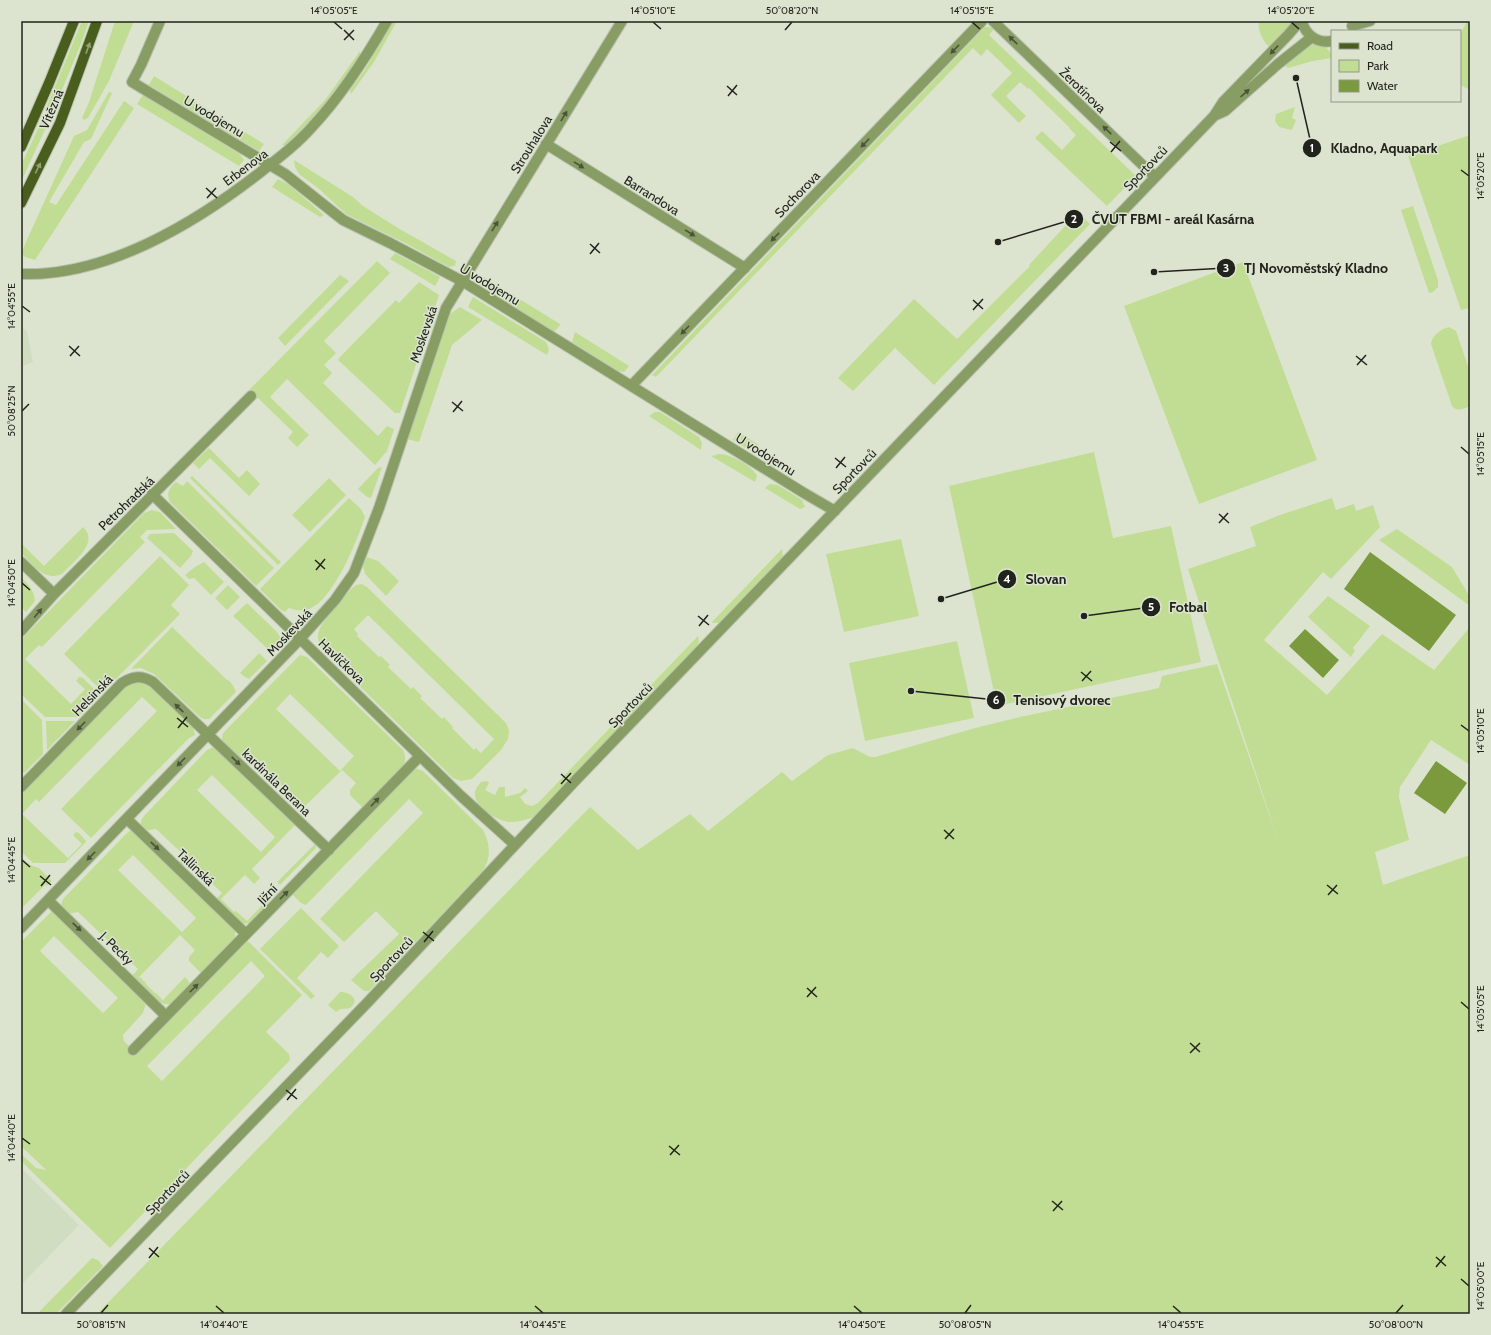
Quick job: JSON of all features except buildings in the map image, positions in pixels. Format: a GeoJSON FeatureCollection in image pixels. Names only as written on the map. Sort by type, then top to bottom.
{"type":"FeatureCollection","features":[{"type":"Feature","properties":{"kind":"main road","name":"Vítězná"},"geometry":{"type":"LineString","coordinates":[[21,147],[74,21]]}},
{"type":"Feature","properties":{"kind":"main road","name":"Vítězná"},"geometry":{"type":"LineString","coordinates":[[21,203],[60,123],[97,21]]}},
{"type":"Feature","properties":{"kind":"street","name":"U vodojemu"},"geometry":{"type":"LineString","coordinates":[[160,21],[132,82],[297,182],[325,207],[343,220],[390,243],[462,282],[835,511]]}},
{"type":"Feature","properties":{"kind":"street","name":"Erbenova"},"geometry":{"type":"LineString","coordinates":[[21,274],[50,272],[87,265],[122,253],[159,238],[233,194],[293,147],[328,110],[355,74],[387,21]]}},
{"type":"Feature","properties":{"kind":"street","name":"Strouhalova"},"geometry":{"type":"LineString","coordinates":[[462,282],[622,21]]}},
{"type":"Feature","properties":{"kind":"street","name":"Sochorova"},"geometry":{"type":"LineString","coordinates":[[631,386],[982,21]]}},
{"type":"Feature","properties":{"kind":"street","name":"Žerotínova"},"geometry":{"type":"LineString","coordinates":[[993,21],[1155,177]]}},
{"type":"Feature","properties":{"kind":"street","name":"Sportovců"},"geometry":{"type":"LineString","coordinates":[[66,1314],[368,1002],[580,776],[1214,116],[1223,102],[1301,21],[1306,31],[1312,37],[1278,64],[1225,111],[1214,116]]}},
{"type":"Feature","properties":{"kind":"street"},"geometry":{"type":"LineString","coordinates":[[1351,26],[1370,21]]}},
{"type":"Feature","properties":{"kind":"street"},"geometry":{"type":"LineString","coordinates":[[1312,37],[1319,41],[1331,41]]}},
{"type":"Feature","properties":{"kind":"street","name":"Barrandova"},"geometry":{"type":"LineString","coordinates":[[546,144],[745,268]]}},
{"type":"Feature","properties":{"kind":"street","name":"Moskevská"},"geometry":{"type":"LineString","coordinates":[[21,928],[300,639],[335,600],[354,572],[376,514],[446,308],[462,282]]}},
{"type":"Feature","properties":{"kind":"street","name":"Petrohradská"},"geometry":{"type":"LineString","coordinates":[[21,631],[54,594],[251,396]]}},
{"type":"Feature","properties":{"kind":"street","name":"Havlíčkova"},"geometry":{"type":"LineString","coordinates":[[152,494],[461,796],[515,845]]}},
{"type":"Feature","properties":{"kind":"street"},"geometry":{"type":"LineString","coordinates":[[21,562],[54,594]]}},
{"type":"Feature","properties":{"kind":"street","name":"Helsinská"},"geometry":{"type":"LineString","coordinates":[[21,787],[122,683],[132,677],[143,677],[153,682],[192,721],[208,734]]}},
{"type":"Feature","properties":{"kind":"street","name":"kardinála Berana"},"geometry":{"type":"LineString","coordinates":[[208,734],[329,850]]}},
{"type":"Feature","properties":{"kind":"street","name":"Jižní"},"geometry":{"type":"LineString","coordinates":[[133,1050],[420,756]]}},
{"type":"Feature","properties":{"kind":"street","name":"Tallinská"},"geometry":{"type":"LineString","coordinates":[[127,819],[246,934]]}},
{"type":"Feature","properties":{"kind":"street","name":"J. Pecky"},"geometry":{"type":"LineString","coordinates":[[48,900],[166,1016]]}},
{"type":"Feature","properties":{"kind":"shaded area"},"geometry":{"type":"Polygon","coordinates":[[[21,327],[27,331],[33,362],[21,367],[21,327]]]}},
{"type":"Feature","properties":{"kind":"shaded area"},"geometry":{"type":"Polygon","coordinates":[[[21,1168],[79,1225],[21,1285],[21,1168]]]}},
{"type":"Feature","properties":{"kind":"green space"},"geometry":{"type":"Polygon","coordinates":[[[82,21],[89,21],[52,114],[45,111],[82,21]]]}},
{"type":"Feature","properties":{"kind":"green space"},"geometry":{"type":"Polygon","coordinates":[[[115,21],[134,21],[109,81],[88,118],[84,120],[82,118],[89,102],[115,21]]]}},
{"type":"Feature","properties":{"kind":"green space"},"geometry":{"type":"Polygon","coordinates":[[[393,21],[397,21],[374,62],[351,94],[350,90],[364,71],[393,21]]]}},
{"type":"Feature","properties":{"kind":"green space"},"geometry":{"type":"Polygon","coordinates":[[[1259,21],[1293,21],[1269,47],[1261,35],[1259,21]]]}},
{"type":"Feature","properties":{"kind":"green space"},"geometry":{"type":"Polygon","coordinates":[[[1467,21],[1470,21],[1470,90],[1461,86],[1461,33],[1467,21]]]}},
{"type":"Feature","properties":{"kind":"green space"},"geometry":{"type":"Polygon","coordinates":[[[985,27],[994,29],[989,35],[1136,176],[1107,206],[1035,138],[1042,131],[1062,150],[1076,135],[1029,88],[1028,89],[1020,82],[1006,96],[1026,116],[1019,123],[991,95],[1012,73],[987,49],[981,56],[973,48],[656,377],[652,375],[985,27]]]}},
{"type":"Feature","properties":{"kind":"green space"},"geometry":{"type":"Polygon","coordinates":[[[1311,44],[1324,47],[1330,51],[1331,58],[1313,61],[1288,68],[1284,65],[1306,46],[1311,44]]]}},
{"type":"Feature","properties":{"kind":"green space"},"geometry":{"type":"Polygon","coordinates":[[[360,51],[359,58],[320,110],[287,145],[282,145],[325,100],[360,51]]]}},
{"type":"Feature","properties":{"kind":"green space"},"geometry":{"type":"Polygon","coordinates":[[[154,76],[264,144],[259,151],[149,85],[154,76]]]}},
{"type":"Feature","properties":{"kind":"green space"},"geometry":{"type":"Polygon","coordinates":[[[109,92],[112,93],[91,139],[84,142],[49,202],[56,205],[124,101],[134,108],[35,260],[25,257],[21,253],[74,136],[87,130],[109,92]]]}},
{"type":"Feature","properties":{"kind":"green space"},"geometry":{"type":"Polygon","coordinates":[[[143,95],[240,154],[244,160],[239,166],[137,104],[143,95]]]}},
{"type":"Feature","properties":{"kind":"green space"},"geometry":{"type":"Polygon","coordinates":[[[1295,107],[1292,118],[1296,120],[1292,130],[1279,127],[1275,121],[1276,114],[1295,107]]]}},
{"type":"Feature","properties":{"kind":"green space"},"geometry":{"type":"Polygon","coordinates":[[[42,120],[48,123],[21,182],[21,165],[42,120]]]}},
{"type":"Feature","properties":{"kind":"green space"},"geometry":{"type":"Polygon","coordinates":[[[1470,135],[1470,308],[1461,310],[1408,156],[1470,135]]]}},
{"type":"Feature","properties":{"kind":"green space"},"geometry":{"type":"Polygon","coordinates":[[[294,160],[353,197],[363,206],[398,228],[456,261],[455,266],[449,267],[405,243],[346,214],[319,189],[299,174],[295,167],[294,160]]]}},
{"type":"Feature","properties":{"kind":"green space"},"geometry":{"type":"Polygon","coordinates":[[[278,179],[288,184],[324,215],[320,217],[272,187],[278,179]]]}},
{"type":"Feature","properties":{"kind":"green space"},"geometry":{"type":"Polygon","coordinates":[[[1413,206],[1438,280],[1438,287],[1433,292],[1429,293],[1401,210],[1413,206]]]}},
{"type":"Feature","properties":{"kind":"green space"},"geometry":{"type":"Polygon","coordinates":[[[1078,212],[1090,224],[934,385],[895,348],[853,391],[838,378],[914,299],[957,339],[1030,266],[1029,265],[1078,212]]]}},
{"type":"Feature","properties":{"kind":"green space"},"geometry":{"type":"Polygon","coordinates":[[[395,253],[440,277],[435,286],[390,259],[395,253]]]}},
{"type":"Feature","properties":{"kind":"green space"},"geometry":{"type":"Polygon","coordinates":[[[377,261],[390,273],[324,341],[336,353],[324,365],[332,373],[323,383],[378,436],[387,426],[394,429],[387,451],[375,465],[287,379],[270,397],[309,435],[297,447],[288,438],[293,432],[258,398],[255,400],[247,392],[377,261]]]}},
{"type":"Feature","properties":{"kind":"green space"},"geometry":{"type":"Polygon","coordinates":[[[1243,262],[1317,460],[1199,504],[1124,306],[1243,262]]]}},
{"type":"Feature","properties":{"kind":"green space"},"geometry":{"type":"Polygon","coordinates":[[[340,275],[349,281],[285,346],[278,338],[340,275]]]}},
{"type":"Feature","properties":{"kind":"green space"},"geometry":{"type":"Polygon","coordinates":[[[484,277],[561,324],[554,332],[482,287],[480,284],[484,277]]]}},
{"type":"Feature","properties":{"kind":"green space"},"geometry":{"type":"Polygon","coordinates":[[[419,282],[439,295],[400,413],[395,413],[338,360],[396,300],[399,303],[419,282]]]}},
{"type":"Feature","properties":{"kind":"green space"},"geometry":{"type":"Polygon","coordinates":[[[473,297],[546,342],[549,349],[547,355],[468,307],[473,297]]]}},
{"type":"Feature","properties":{"kind":"green space"},"geometry":{"type":"Polygon","coordinates":[[[460,307],[482,320],[452,345],[419,442],[407,439],[450,314],[460,307]]]}},
{"type":"Feature","properties":{"kind":"green space"},"geometry":{"type":"Polygon","coordinates":[[[1449,327],[1456,331],[1470,372],[1470,406],[1460,409],[1456,409],[1452,406],[1431,344],[1437,333],[1449,327]]]}},
{"type":"Feature","properties":{"kind":"green space"},"geometry":{"type":"Polygon","coordinates":[[[575,332],[629,366],[624,372],[618,371],[572,342],[575,332]]]}},
{"type":"Feature","properties":{"kind":"green space"},"geometry":{"type":"Polygon","coordinates":[[[655,412],[660,412],[699,437],[702,443],[701,450],[649,416],[655,412]]]}},
{"type":"Feature","properties":{"kind":"green space"},"geometry":{"type":"Polygon","coordinates":[[[738,432],[759,445],[754,453],[733,440],[738,432]]]}},
{"type":"Feature","properties":{"kind":"green space"},"geometry":{"type":"Polygon","coordinates":[[[209,448],[239,478],[247,470],[260,484],[249,496],[210,458],[199,469],[193,463],[209,448]]]}},
{"type":"Feature","properties":{"kind":"green space"},"geometry":{"type":"Polygon","coordinates":[[[1094,452],[1113,538],[1171,526],[1201,662],[997,706],[949,486],[1094,452]]]}},
{"type":"Feature","properties":{"kind":"green space"},"geometry":{"type":"Polygon","coordinates":[[[719,454],[735,458],[755,472],[757,476],[755,482],[711,456],[719,454]]]}},
{"type":"Feature","properties":{"kind":"green space"},"geometry":{"type":"Polygon","coordinates":[[[382,467],[371,498],[367,497],[358,489],[378,468],[382,467]]]}},
{"type":"Feature","properties":{"kind":"green space"},"geometry":{"type":"Polygon","coordinates":[[[192,476],[281,562],[278,565],[190,478],[192,476]]]}},
{"type":"Feature","properties":{"kind":"green space"},"geometry":{"type":"Polygon","coordinates":[[[329,478],[346,495],[310,532],[292,515],[329,478]]]}},
{"type":"Feature","properties":{"kind":"green space"},"geometry":{"type":"Polygon","coordinates":[[[187,481],[274,568],[256,586],[170,502],[168,493],[172,486],[176,482],[183,486],[187,481]]]}},
{"type":"Feature","properties":{"kind":"green space"},"geometry":{"type":"Polygon","coordinates":[[[770,484],[778,485],[802,500],[805,507],[800,509],[765,488],[770,484]]]}},
{"type":"Feature","properties":{"kind":"green space"},"geometry":{"type":"Polygon","coordinates":[[[349,498],[361,509],[365,517],[357,540],[337,580],[321,601],[310,609],[295,610],[289,608],[285,612],[281,610],[260,589],[349,498]]]}},
{"type":"Feature","properties":{"kind":"green space"},"geometry":{"type":"Polygon","coordinates":[[[1332,498],[1336,510],[1354,504],[1356,511],[1373,505],[1380,527],[1331,579],[1323,572],[1264,640],[1327,695],[1382,634],[1434,670],[1470,627],[1470,765],[1431,740],[1400,787],[1399,797],[1409,840],[1375,852],[1383,885],[1470,855],[1470,1314],[97,1314],[590,807],[638,850],[690,814],[708,831],[782,772],[792,781],[828,755],[853,748],[870,757],[875,757],[975,728],[1020,717],[1159,688],[1162,676],[1217,664],[1280,846],[1188,569],[1256,546],[1250,527],[1280,515],[1332,498]]]}},
{"type":"Feature","properties":{"kind":"green space"},"geometry":{"type":"Polygon","coordinates":[[[152,510],[160,512],[176,529],[147,530],[140,537],[145,542],[42,647],[39,645],[25,659],[71,704],[85,689],[76,681],[79,677],[83,678],[100,695],[79,717],[45,717],[21,694],[21,640],[144,513],[152,510]]]}},
{"type":"Feature","properties":{"kind":"green space"},"geometry":{"type":"Polygon","coordinates":[[[83,527],[87,533],[87,546],[78,558],[62,574],[50,576],[44,574],[34,567],[21,553],[21,543],[44,566],[83,527]]]}},
{"type":"Feature","properties":{"kind":"green space"},"geometry":{"type":"Polygon","coordinates":[[[1397,529],[1452,567],[1470,597],[1470,606],[1379,540],[1397,529]]]}},
{"type":"Feature","properties":{"kind":"green space"},"geometry":{"type":"Polygon","coordinates":[[[174,533],[193,551],[191,556],[180,568],[147,538],[150,534],[174,533]]]}},
{"type":"Feature","properties":{"kind":"green space"},"geometry":{"type":"Polygon","coordinates":[[[901,539],[919,616],[844,632],[826,554],[901,539]]]}},
{"type":"Feature","properties":{"kind":"green space"},"geometry":{"type":"Polygon","coordinates":[[[782,549],[783,557],[719,623],[713,623],[712,622],[782,549]]]}},
{"type":"Feature","properties":{"kind":"green space"},"geometry":{"type":"Polygon","coordinates":[[[160,556],[189,585],[171,605],[180,614],[103,692],[64,654],[160,556]]]}},
{"type":"Feature","properties":{"kind":"green space"},"geometry":{"type":"Polygon","coordinates":[[[367,557],[378,561],[399,581],[386,596],[365,574],[363,566],[367,557]]]}},
{"type":"Feature","properties":{"kind":"green space"},"geometry":{"type":"Polygon","coordinates":[[[204,562],[224,582],[211,595],[194,578],[189,579],[185,575],[204,562]]]}},
{"type":"Feature","properties":{"kind":"green space"},"geometry":{"type":"Polygon","coordinates":[[[21,577],[32,590],[35,601],[26,612],[21,607],[21,577]]]}},
{"type":"Feature","properties":{"kind":"green space"},"geometry":{"type":"Polygon","coordinates":[[[362,584],[367,587],[506,723],[509,730],[508,739],[501,750],[472,779],[461,781],[453,778],[322,649],[318,640],[321,626],[356,585],[362,584]],[[368,615],[354,629],[358,634],[357,636],[379,657],[381,656],[390,665],[388,667],[411,689],[413,687],[422,696],[420,698],[442,719],[444,717],[453,727],[452,728],[474,750],[476,748],[481,753],[494,739],[368,615]]]}},
{"type":"Feature","properties":{"kind":"green space"},"geometry":{"type":"Polygon","coordinates":[[[228,585],[240,597],[227,610],[215,598],[228,585]]]}},
{"type":"Feature","properties":{"kind":"green space"},"geometry":{"type":"Polygon","coordinates":[[[1328,596],[1370,626],[1353,648],[1355,651],[1351,657],[1308,617],[1328,596]]]}},
{"type":"Feature","properties":{"kind":"green space"},"geometry":{"type":"Polygon","coordinates":[[[247,603],[277,632],[280,637],[280,644],[273,654],[233,616],[247,603]]]}},
{"type":"Feature","properties":{"kind":"green space"},"geometry":{"type":"Polygon","coordinates":[[[172,627],[230,682],[236,692],[209,719],[200,717],[154,674],[141,668],[131,669],[172,627]]]}},
{"type":"Feature","properties":{"kind":"green space"},"geometry":{"type":"Polygon","coordinates":[[[698,636],[699,641],[697,647],[534,817],[519,821],[504,821],[489,813],[480,805],[475,796],[476,788],[481,782],[487,781],[489,783],[485,790],[495,795],[499,787],[505,787],[505,797],[520,793],[525,788],[528,791],[520,797],[525,804],[532,806],[538,803],[698,636]]]}},
{"type":"Feature","properties":{"kind":"green space"},"geometry":{"type":"Polygon","coordinates":[[[957,641],[974,718],[865,741],[849,663],[957,641]]]}},
{"type":"Feature","properties":{"kind":"green space"},"geometry":{"type":"Polygon","coordinates":[[[259,653],[267,661],[249,679],[240,673],[259,653]]]}},
{"type":"Feature","properties":{"kind":"green space"},"geometry":{"type":"Polygon","coordinates":[[[300,655],[307,657],[403,750],[405,762],[402,769],[364,809],[350,795],[350,790],[356,783],[342,770],[304,807],[248,754],[239,759],[229,750],[222,740],[224,732],[300,655]],[[290,694],[276,709],[340,771],[354,756],[290,694]]]}},
{"type":"Feature","properties":{"kind":"green space"},"geometry":{"type":"Polygon","coordinates":[[[134,681],[147,683],[193,726],[195,735],[189,738],[91,838],[61,809],[157,711],[142,697],[39,802],[36,799],[22,814],[68,858],[82,844],[73,835],[76,832],[79,833],[86,841],[65,863],[33,863],[21,851],[21,791],[124,686],[134,681]]]}},
{"type":"Feature","properties":{"kind":"green space"},"geometry":{"type":"Polygon","coordinates":[[[21,699],[42,720],[43,754],[24,773],[21,772],[21,699]]]}},
{"type":"Feature","properties":{"kind":"green space"},"geometry":{"type":"Polygon","coordinates":[[[46,721],[75,721],[47,750],[46,721]]]}},
{"type":"Feature","properties":{"kind":"green space"},"geometry":{"type":"Polygon","coordinates":[[[213,747],[216,748],[296,824],[252,869],[260,878],[254,884],[245,875],[221,899],[234,912],[236,911],[247,921],[268,899],[267,907],[253,922],[244,924],[241,923],[215,900],[222,893],[188,860],[181,867],[178,864],[185,856],[156,829],[144,831],[141,825],[141,821],[144,816],[207,750],[213,747]],[[212,775],[197,790],[261,852],[275,837],[212,775]]]}},
{"type":"Feature","properties":{"kind":"green space"},"geometry":{"type":"Polygon","coordinates":[[[415,768],[423,771],[483,830],[489,846],[487,862],[482,872],[369,991],[364,991],[351,980],[399,934],[376,911],[344,942],[320,919],[423,813],[409,799],[306,905],[301,903],[291,893],[411,770],[415,768]]]}},
{"type":"Feature","properties":{"kind":"green space"},"geometry":{"type":"Polygon","coordinates":[[[133,831],[234,928],[235,940],[202,974],[189,961],[189,957],[195,950],[180,935],[138,978],[140,977],[146,983],[145,985],[146,984],[155,994],[156,993],[162,1001],[185,977],[192,985],[172,1003],[162,1003],[150,995],[132,976],[138,969],[78,912],[67,914],[62,906],[64,898],[127,833],[133,831]],[[133,855],[118,870],[182,932],[196,918],[133,855]]]}},
{"type":"Feature","properties":{"kind":"green space"},"geometry":{"type":"Polygon","coordinates":[[[315,844],[316,848],[280,885],[277,882],[315,844]]]}},
{"type":"Feature","properties":{"kind":"green space"},"geometry":{"type":"Polygon","coordinates":[[[21,857],[30,865],[39,868],[52,881],[47,886],[46,884],[21,909],[21,857]]]}},
{"type":"Feature","properties":{"kind":"green space"},"geometry":{"type":"Polygon","coordinates":[[[301,908],[339,946],[328,958],[321,952],[297,978],[315,996],[311,999],[260,949],[301,908]]]}},
{"type":"Feature","properties":{"kind":"green space"},"geometry":{"type":"Polygon","coordinates":[[[52,911],[60,915],[146,1003],[143,1013],[123,1035],[124,1041],[135,1052],[242,943],[248,941],[302,995],[266,1032],[289,1054],[290,1060],[110,1248],[21,1161],[21,1154],[36,1168],[46,1170],[21,1146],[21,942],[52,911]],[[54,936],[40,951],[103,1013],[118,998],[54,936]],[[251,961],[147,1066],[162,1081],[265,976],[251,961]]]}},
{"type":"Feature","properties":{"kind":"green space"},"geometry":{"type":"Polygon","coordinates":[[[340,992],[350,994],[355,1001],[350,1008],[340,1009],[336,1012],[328,1005],[340,992]]]}},
{"type":"Feature","properties":{"kind":"green space"},"geometry":{"type":"Polygon","coordinates":[[[92,1258],[98,1260],[103,1266],[56,1314],[37,1314],[92,1258]]]}},
{"type":"Feature","properties":{"kind":"water"},"geometry":{"type":"Polygon","coordinates":[[[1370,552],[1456,615],[1429,651],[1344,589],[1370,552]]]}},
{"type":"Feature","properties":{"kind":"water"},"geometry":{"type":"Polygon","coordinates":[[[1305,629],[1339,660],[1323,678],[1289,646],[1305,629]]]}},
{"type":"Feature","properties":{"kind":"water"},"geometry":{"type":"Polygon","coordinates":[[[1436,761],[1467,783],[1445,814],[1414,793],[1436,761]]]}},
{"type":"Feature","properties":{"kind":"place","name":"Kladno, Aquapark"},"geometry":{"type":"Point","coordinates":[1296,78]}},
{"type":"Feature","properties":{"kind":"place","name":"ČVUT FBMI - areál Kasárna"},"geometry":{"type":"Point","coordinates":[998,242]}},
{"type":"Feature","properties":{"kind":"place","name":"TJ Novoměstský Kladno"},"geometry":{"type":"Point","coordinates":[1154,272]}},
{"type":"Feature","properties":{"kind":"place","name":"Slovan"},"geometry":{"type":"Point","coordinates":[941,599]}},
{"type":"Feature","properties":{"kind":"place","name":"Fotbal"},"geometry":{"type":"Point","coordinates":[1084,616]}},
{"type":"Feature","properties":{"kind":"place","name":"Tenisový dvorec"},"geometry":{"type":"Point","coordinates":[911,691]}}]}
